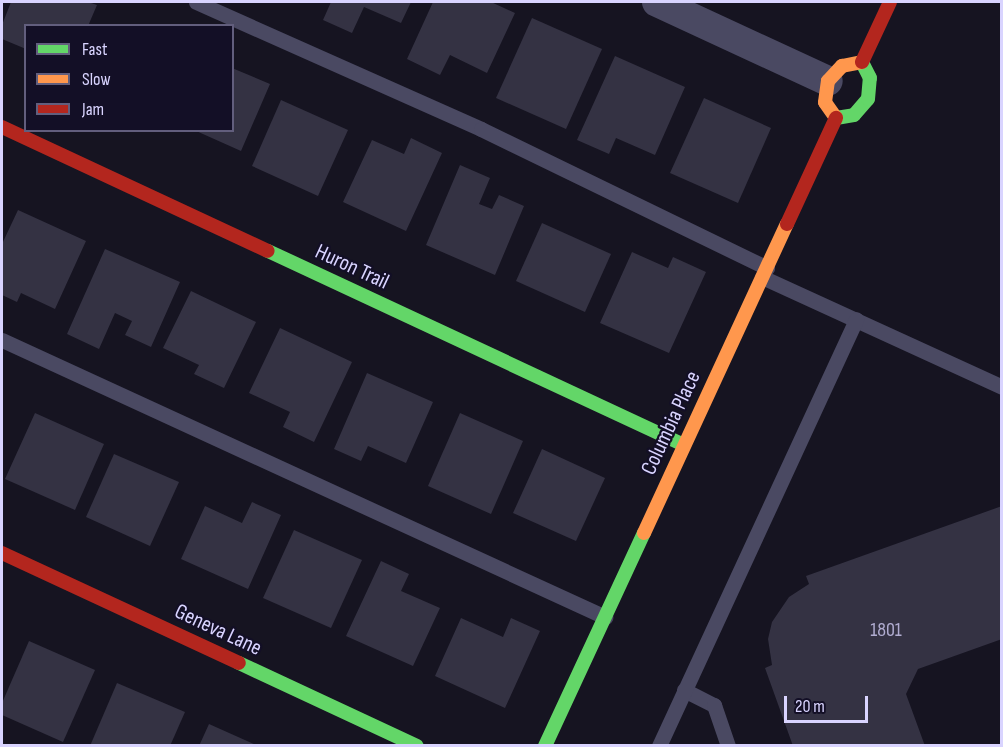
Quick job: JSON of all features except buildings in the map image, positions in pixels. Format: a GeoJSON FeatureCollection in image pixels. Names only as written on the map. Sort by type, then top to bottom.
{"type":"FeatureCollection","features":[{"type":"Feature","properties":{"kind":"street"},"geometry":{"type":"LineString","coordinates":[[657,2],[828,81]]}},
{"type":"Feature","properties":{"kind":"street"},"geometry":{"type":"LineString","coordinates":[[862,62],[890,2]]}},
{"type":"Feature","properties":{"kind":"street"},"geometry":{"type":"LineString","coordinates":[[862,62],[870,78],[868,99],[854,115],[836,118],[825,102],[828,81],[842,66],[862,62]]}},
{"type":"Feature","properties":{"kind":"street","name":"Columbia Place"},"geometry":{"type":"LineString","coordinates":[[545,746],[836,118]]}},
{"type":"Feature","properties":{"kind":"street","name":"Huron Trail"},"geometry":{"type":"LineString","coordinates":[[2,127],[684,445]]}},
{"type":"Feature","properties":{"kind":"street","name":"Geneva Lane"},"geometry":{"type":"LineString","coordinates":[[2,554],[417,746]]}},
{"type":"Feature","properties":{"kind":"lane"},"geometry":{"type":"LineString","coordinates":[[196,2],[481,129],[856,319],[1002,387]]}},
{"type":"Feature","properties":{"kind":"lane"},"geometry":{"type":"LineString","coordinates":[[659,746],[856,319]]}},
{"type":"Feature","properties":{"kind":"lane"},"geometry":{"type":"LineString","coordinates":[[2,340],[604,617]]}},
{"type":"Feature","properties":{"kind":"lane"},"geometry":{"type":"LineString","coordinates":[[684,690],[714,705],[728,746]]}},
{"type":"Feature","properties":{"kind":"traffic: fast"},"geometry":{"type":"LineString","coordinates":[[836,118],[854,115],[868,99],[870,78],[862,62]]}},
{"type":"Feature","properties":{"kind":"traffic: fast"},"geometry":{"type":"LineString","coordinates":[[268,251],[684,445]]}},
{"type":"Feature","properties":{"kind":"traffic: fast"},"geometry":{"type":"LineString","coordinates":[[545,746],[644,533]]}},
{"type":"Feature","properties":{"kind":"traffic: fast"},"geometry":{"type":"LineString","coordinates":[[239,663],[417,746]]}},
{"type":"Feature","properties":{"kind":"traffic: slow"},"geometry":{"type":"LineString","coordinates":[[836,118],[825,102],[828,81],[842,66],[862,62]]}},
{"type":"Feature","properties":{"kind":"traffic: slow"},"geometry":{"type":"LineString","coordinates":[[644,533],[787,224]]}},
{"type":"Feature","properties":{"kind":"traffic: jam"},"geometry":{"type":"LineString","coordinates":[[862,62],[890,2]]}},
{"type":"Feature","properties":{"kind":"traffic: jam"},"geometry":{"type":"LineString","coordinates":[[787,224],[836,118]]}},
{"type":"Feature","properties":{"kind":"traffic: jam"},"geometry":{"type":"LineString","coordinates":[[2,127],[268,251]]}},
{"type":"Feature","properties":{"kind":"traffic: jam"},"geometry":{"type":"LineString","coordinates":[[2,553],[239,663]]}}]}
